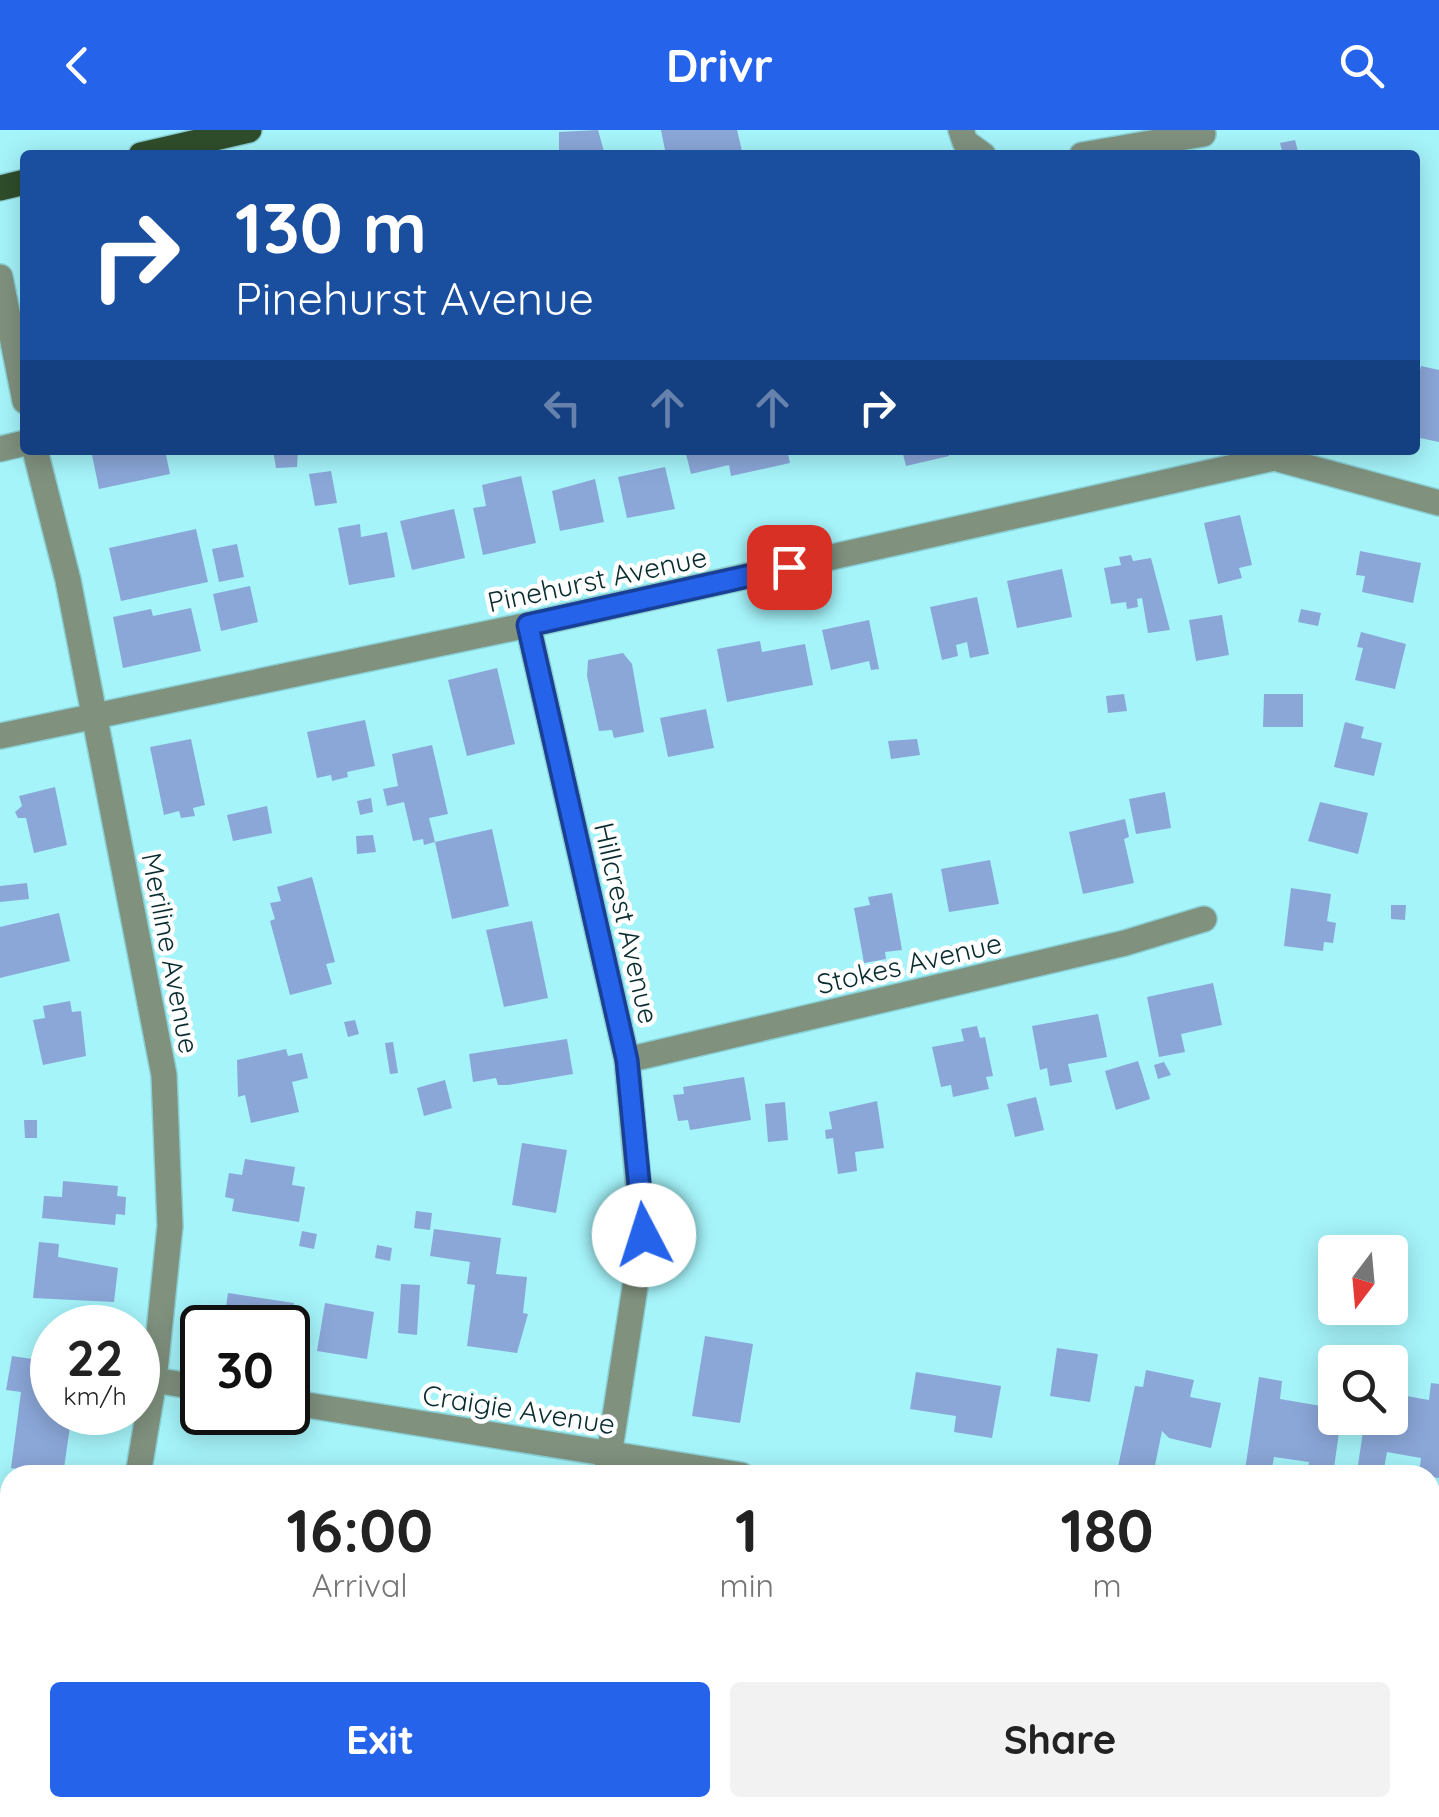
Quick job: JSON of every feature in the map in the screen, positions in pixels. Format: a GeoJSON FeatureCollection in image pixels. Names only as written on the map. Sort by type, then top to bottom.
{"type":"FeatureCollection","features":[{"type":"Feature","properties":{"kind":"main road"},"geometry":{"type":"LineString","coordinates":[[163,150],[249,130]]}},
{"type":"Feature","properties":{"kind":"street"},"geometry":{"type":"LineString","coordinates":[[961,130],[965,142],[976,150]]}},
{"type":"Feature","properties":{"kind":"street"},"geometry":{"type":"LineString","coordinates":[[1111,150],[1202,134]]}},
{"type":"Feature","properties":{"kind":"street"},"geometry":{"type":"LineString","coordinates":[[0,277],[20,376]]}},
{"type":"Feature","properties":{"kind":"street","name":"Meriline Avenue"},"geometry":{"type":"LineString","coordinates":[[37,455],[68,580],[164,1076],[170,1226],[160,1322]]}},
{"type":"Feature","properties":{"kind":"street","name":"Pinehurst Avenue"},"geometry":{"type":"LineString","coordinates":[[0,736],[528,625],[1274,458],[1439,503]]}},
{"type":"Feature","properties":{"kind":"street","name":"Hillcrest Avenue"},"geometry":{"type":"LineString","coordinates":[[528,625],[627,1060],[644,1235],[608,1464]]}},
{"type":"Feature","properties":{"kind":"street","name":"Stokes Avenue"},"geometry":{"type":"LineString","coordinates":[[627,1060],[1126,943],[1204,919]]}},
{"type":"Feature","properties":{"kind":"street","name":"Craigie Avenue"},"geometry":{"type":"LineString","coordinates":[[310,1406],[608,1464]]}},
{"type":"Feature","properties":{"kind":"street","name":"Meriline Avenue"},"geometry":{"type":"LineString","coordinates":[[140,1465],[145,1435]]}},
{"type":"Feature","properties":{"kind":"building"},"geometry":{"type":"Polygon","coordinates":[[[598,130],[604,150],[559,150],[559,132],[598,130]]]}},
{"type":"Feature","properties":{"kind":"building"},"geometry":{"type":"Polygon","coordinates":[[[661,130],[737,130],[742,150],[665,150],[661,130]]]}},
{"type":"Feature","properties":{"kind":"building"},"geometry":{"type":"Polygon","coordinates":[[[1295,140],[1298,150],[1282,150],[1280,143],[1295,140]]]}},
{"type":"Feature","properties":{"kind":"building"},"geometry":{"type":"Polygon","coordinates":[[[1421,366],[1439,370],[1439,442],[1420,438],[1421,366]]]}},
{"type":"Feature","properties":{"kind":"building"},"geometry":{"type":"Polygon","coordinates":[[[92,455],[166,455],[170,474],[99,489],[92,455]]]}},
{"type":"Feature","properties":{"kind":"building"},"geometry":{"type":"Polygon","coordinates":[[[274,455],[298,455],[297,467],[276,468],[274,455]]]}},
{"type":"Feature","properties":{"kind":"building"},"geometry":{"type":"Polygon","coordinates":[[[686,455],[788,455],[790,463],[731,476],[729,465],[691,474],[686,455]]]}},
{"type":"Feature","properties":{"kind":"building"},"geometry":{"type":"Polygon","coordinates":[[[903,455],[949,456],[906,466],[903,455]]]}},
{"type":"Feature","properties":{"kind":"building"},"geometry":{"type":"Polygon","coordinates":[[[665,467],[675,509],[627,518],[618,477],[665,467]]]}},
{"type":"Feature","properties":{"kind":"building"},"geometry":{"type":"Polygon","coordinates":[[[331,471],[337,503],[315,506],[309,474],[331,471]]]}},
{"type":"Feature","properties":{"kind":"building"},"geometry":{"type":"Polygon","coordinates":[[[521,476],[536,543],[483,555],[473,508],[486,506],[482,485],[521,476]]]}},
{"type":"Feature","properties":{"kind":"building"},"geometry":{"type":"Polygon","coordinates":[[[595,479],[604,522],[560,531],[552,491],[595,479]]]}},
{"type":"Feature","properties":{"kind":"building"},"geometry":{"type":"Polygon","coordinates":[[[454,509],[465,558],[412,570],[400,521],[454,509]]]}},
{"type":"Feature","properties":{"kind":"building"},"geometry":{"type":"Polygon","coordinates":[[[1240,515],[1252,565],[1239,568],[1242,578],[1218,584],[1204,523],[1240,515]]]}},
{"type":"Feature","properties":{"kind":"building"},"geometry":{"type":"Polygon","coordinates":[[[360,524],[361,537],[387,532],[395,577],[349,585],[338,528],[360,524]]]}},
{"type":"Feature","properties":{"kind":"building"},"geometry":{"type":"Polygon","coordinates":[[[196,529],[208,582],[121,601],[109,548],[196,529]]]}},
{"type":"Feature","properties":{"kind":"building"},"geometry":{"type":"Polygon","coordinates":[[[237,544],[244,577],[219,582],[212,549],[237,544]]]}},
{"type":"Feature","properties":{"kind":"building"},"geometry":{"type":"Polygon","coordinates":[[[1360,551],[1421,563],[1413,603],[1362,592],[1365,576],[1356,575],[1360,551]]]}},
{"type":"Feature","properties":{"kind":"building"},"geometry":{"type":"Polygon","coordinates":[[[1131,555],[1133,561],[1151,558],[1170,630],[1148,633],[1142,598],[1137,599],[1138,607],[1127,609],[1126,602],[1111,604],[1104,568],[1121,565],[1119,557],[1131,555]]]}},
{"type":"Feature","properties":{"kind":"building"},"geometry":{"type":"Polygon","coordinates":[[[1062,569],[1072,617],[1017,628],[1007,581],[1062,569]]]}},
{"type":"Feature","properties":{"kind":"building"},"geometry":{"type":"Polygon","coordinates":[[[250,586],[258,622],[221,631],[213,594],[250,586]]]}},
{"type":"Feature","properties":{"kind":"building"},"geometry":{"type":"Polygon","coordinates":[[[977,597],[989,654],[970,658],[967,642],[956,645],[958,656],[942,660],[930,607],[977,597]]]}},
{"type":"Feature","properties":{"kind":"building"},"geometry":{"type":"Polygon","coordinates":[[[191,608],[201,651],[123,668],[113,617],[151,609],[153,616],[191,608]]]}},
{"type":"Feature","properties":{"kind":"building"},"geometry":{"type":"Polygon","coordinates":[[[1301,609],[1321,613],[1318,626],[1298,622],[1301,609]]]}},
{"type":"Feature","properties":{"kind":"building"},"geometry":{"type":"Polygon","coordinates":[[[1222,615],[1229,655],[1196,661],[1189,620],[1222,615]]]}},
{"type":"Feature","properties":{"kind":"building"},"geometry":{"type":"Polygon","coordinates":[[[869,620],[879,669],[871,670],[869,661],[831,670],[822,630],[869,620]]]}},
{"type":"Feature","properties":{"kind":"building"},"geometry":{"type":"Polygon","coordinates":[[[1361,632],[1406,644],[1395,689],[1355,680],[1363,648],[1357,647],[1361,632]]]}},
{"type":"Feature","properties":{"kind":"building"},"geometry":{"type":"Polygon","coordinates":[[[760,641],[762,652],[805,644],[813,685],[727,702],[717,649],[760,641]]]}},
{"type":"Feature","properties":{"kind":"building"},"geometry":{"type":"Polygon","coordinates":[[[623,653],[632,664],[644,732],[614,738],[612,730],[599,731],[587,676],[588,660],[623,653]]]}},
{"type":"Feature","properties":{"kind":"building"},"geometry":{"type":"Polygon","coordinates":[[[497,668],[515,744],[467,756],[448,680],[497,668]]]}},
{"type":"Feature","properties":{"kind":"building"},"geometry":{"type":"Polygon","coordinates":[[[1124,694],[1127,711],[1108,713],[1106,696],[1124,694]]]}},
{"type":"Feature","properties":{"kind":"building"},"geometry":{"type":"Polygon","coordinates":[[[1264,694],[1303,694],[1303,727],[1263,727],[1264,694]]]}},
{"type":"Feature","properties":{"kind":"building"},"geometry":{"type":"Polygon","coordinates":[[[706,709],[714,748],[668,757],[660,718],[706,709]]]}},
{"type":"Feature","properties":{"kind":"building"},"geometry":{"type":"Polygon","coordinates":[[[365,720],[375,766],[347,772],[348,777],[332,781],[331,775],[317,778],[307,732],[365,720]]]}},
{"type":"Feature","properties":{"kind":"building"},"geometry":{"type":"Polygon","coordinates":[[[1345,722],[1364,727],[1361,738],[1382,743],[1374,776],[1334,767],[1345,722]]]}},
{"type":"Feature","properties":{"kind":"building"},"geometry":{"type":"Polygon","coordinates":[[[191,739],[205,805],[193,808],[195,816],[181,818],[179,811],[164,815],[150,747],[191,739]]]}},
{"type":"Feature","properties":{"kind":"building"},"geometry":{"type":"Polygon","coordinates":[[[917,739],[920,755],[891,759],[888,741],[917,739]]]}},
{"type":"Feature","properties":{"kind":"building"},"geometry":{"type":"Polygon","coordinates":[[[432,745],[448,814],[429,818],[435,842],[424,845],[423,839],[413,841],[404,802],[387,806],[383,789],[398,786],[392,754],[432,745]]]}},
{"type":"Feature","properties":{"kind":"building"},"geometry":{"type":"Polygon","coordinates":[[[55,787],[67,845],[34,853],[26,818],[18,818],[15,812],[22,806],[19,796],[55,787]]]}},
{"type":"Feature","properties":{"kind":"building"},"geometry":{"type":"Polygon","coordinates":[[[1165,792],[1171,828],[1136,834],[1129,799],[1165,792]]]}},
{"type":"Feature","properties":{"kind":"building"},"geometry":{"type":"Polygon","coordinates":[[[371,798],[373,812],[360,815],[357,801],[371,798]]]}},
{"type":"Feature","properties":{"kind":"building"},"geometry":{"type":"Polygon","coordinates":[[[1320,802],[1368,813],[1358,854],[1308,841],[1320,802]]]}},
{"type":"Feature","properties":{"kind":"building"},"geometry":{"type":"Polygon","coordinates":[[[267,806],[272,833],[233,841],[227,815],[267,806]]]}},
{"type":"Feature","properties":{"kind":"building"},"geometry":{"type":"Polygon","coordinates":[[[1125,819],[1129,837],[1124,839],[1134,883],[1083,894],[1069,832],[1125,819]]]}},
{"type":"Feature","properties":{"kind":"building"},"geometry":{"type":"Polygon","coordinates":[[[492,829],[509,906],[452,919],[435,842],[492,829]]]}},
{"type":"Feature","properties":{"kind":"building"},"geometry":{"type":"Polygon","coordinates":[[[373,835],[376,852],[357,854],[356,836],[373,835]]]}},
{"type":"Feature","properties":{"kind":"building"},"geometry":{"type":"Polygon","coordinates":[[[990,860],[999,904],[949,912],[941,869],[990,860]]]}},
{"type":"Feature","properties":{"kind":"building"},"geometry":{"type":"Polygon","coordinates":[[[312,877],[335,962],[326,964],[332,984],[290,995],[270,921],[275,919],[270,903],[281,901],[277,887],[312,877]]]}},
{"type":"Feature","properties":{"kind":"building"},"geometry":{"type":"Polygon","coordinates":[[[27,883],[29,899],[0,902],[0,886],[27,883]]]}},
{"type":"Feature","properties":{"kind":"building"},"geometry":{"type":"Polygon","coordinates":[[[1291,888],[1331,894],[1327,921],[1336,923],[1333,943],[1324,942],[1323,951],[1284,946],[1291,888]]]}},
{"type":"Feature","properties":{"kind":"building"},"geometry":{"type":"Polygon","coordinates":[[[892,893],[902,950],[885,952],[886,959],[864,963],[854,908],[870,905],[868,897],[892,893]]]}},
{"type":"Feature","properties":{"kind":"building"},"geometry":{"type":"Polygon","coordinates":[[[1391,905],[1406,905],[1405,920],[1391,919],[1391,905]]]}},
{"type":"Feature","properties":{"kind":"building"},"geometry":{"type":"Polygon","coordinates":[[[59,913],[70,961],[0,978],[0,927],[59,913]]]}},
{"type":"Feature","properties":{"kind":"building"},"geometry":{"type":"Polygon","coordinates":[[[532,921],[548,998],[504,1007],[486,930],[532,921]]]}},
{"type":"Feature","properties":{"kind":"building"},"geometry":{"type":"Polygon","coordinates":[[[1213,983],[1222,1025],[1181,1034],[1185,1052],[1159,1057],[1147,997],[1213,983]]]}},
{"type":"Feature","properties":{"kind":"building"},"geometry":{"type":"Polygon","coordinates":[[[70,1001],[72,1012],[81,1011],[86,1056],[43,1065],[33,1020],[45,1018],[43,1006],[70,1001]]]}},
{"type":"Feature","properties":{"kind":"building"},"geometry":{"type":"Polygon","coordinates":[[[1098,1014],[1107,1057],[1068,1064],[1072,1082],[1050,1086],[1047,1068],[1040,1070],[1032,1026],[1098,1014]]]}},
{"type":"Feature","properties":{"kind":"building"},"geometry":{"type":"Polygon","coordinates":[[[355,1020],[359,1034],[348,1037],[344,1022],[355,1020]]]}},
{"type":"Feature","properties":{"kind":"building"},"geometry":{"type":"Polygon","coordinates":[[[977,1026],[980,1038],[985,1037],[993,1076],[986,1077],[989,1089],[953,1097],[951,1085],[941,1087],[932,1047],[964,1041],[961,1029],[977,1026]]]}},
{"type":"Feature","properties":{"kind":"building"},"geometry":{"type":"Polygon","coordinates":[[[567,1039],[573,1074],[508,1085],[498,1085],[496,1078],[473,1082],[469,1054],[567,1039]]]}},
{"type":"Feature","properties":{"kind":"building"},"geometry":{"type":"Polygon","coordinates":[[[393,1042],[398,1073],[390,1074],[385,1043],[393,1042]]]}},
{"type":"Feature","properties":{"kind":"building"},"geometry":{"type":"Polygon","coordinates":[[[286,1049],[288,1056],[302,1053],[308,1078],[292,1082],[299,1112],[251,1123],[245,1095],[238,1097],[237,1060],[286,1049]]]}},
{"type":"Feature","properties":{"kind":"building"},"geometry":{"type":"Polygon","coordinates":[[[1138,1061],[1150,1099],[1116,1110],[1105,1071],[1138,1061]]]}},
{"type":"Feature","properties":{"kind":"building"},"geometry":{"type":"Polygon","coordinates":[[[1164,1062],[1171,1075],[1158,1079],[1154,1065],[1164,1062]]]}},
{"type":"Feature","properties":{"kind":"building"},"geometry":{"type":"Polygon","coordinates":[[[744,1077],[751,1120],[690,1130],[688,1120],[678,1121],[673,1095],[684,1094],[683,1087],[744,1077]]]}},
{"type":"Feature","properties":{"kind":"building"},"geometry":{"type":"Polygon","coordinates":[[[445,1080],[452,1108],[424,1116],[417,1088],[445,1080]]]}},
{"type":"Feature","properties":{"kind":"building"},"geometry":{"type":"Polygon","coordinates":[[[1036,1097],[1044,1130],[1015,1137],[1007,1104],[1036,1097]]]}},
{"type":"Feature","properties":{"kind":"building"},"geometry":{"type":"Polygon","coordinates":[[[877,1101],[884,1148],[855,1152],[857,1171],[838,1174],[833,1138],[826,1139],[825,1130],[832,1129],[829,1112],[877,1101]]]}},
{"type":"Feature","properties":{"kind":"building"},"geometry":{"type":"Polygon","coordinates":[[[785,1102],[788,1140],[768,1142],[765,1104],[785,1102]]]}},
{"type":"Feature","properties":{"kind":"building"},"geometry":{"type":"Polygon","coordinates":[[[24,1120],[37,1120],[37,1138],[25,1138],[24,1120]]]}},
{"type":"Feature","properties":{"kind":"building"},"geometry":{"type":"Polygon","coordinates":[[[522,1143],[567,1150],[556,1213],[512,1205],[522,1143]]]}},
{"type":"Feature","properties":{"kind":"building"},"geometry":{"type":"Polygon","coordinates":[[[245,1159],[295,1167],[292,1185],[305,1187],[299,1222],[232,1211],[234,1199],[225,1197],[229,1173],[242,1175],[245,1159]]]}},
{"type":"Feature","properties":{"kind":"building"},"geometry":{"type":"Polygon","coordinates":[[[63,1181],[118,1186],[117,1196],[126,1197],[125,1215],[116,1214],[115,1225],[42,1218],[44,1196],[62,1197],[63,1181]]]}},
{"type":"Feature","properties":{"kind":"building"},"geometry":{"type":"Polygon","coordinates":[[[416,1211],[432,1213],[430,1230],[414,1228],[416,1211]]]}},
{"type":"Feature","properties":{"kind":"building"},"geometry":{"type":"Polygon","coordinates":[[[434,1229],[501,1238],[496,1274],[527,1277],[523,1313],[528,1314],[517,1353],[467,1346],[475,1285],[467,1284],[470,1262],[430,1256],[434,1229]]]}},
{"type":"Feature","properties":{"kind":"building"},"geometry":{"type":"Polygon","coordinates":[[[302,1231],[317,1234],[314,1249],[299,1246],[302,1231]]]}},
{"type":"Feature","properties":{"kind":"building"},"geometry":{"type":"Polygon","coordinates":[[[39,1242],[59,1244],[58,1257],[118,1268],[114,1302],[33,1298],[39,1242]]]}},
{"type":"Feature","properties":{"kind":"building"},"geometry":{"type":"Polygon","coordinates":[[[377,1245],[392,1248],[390,1261],[375,1258],[377,1245]]]}},
{"type":"Feature","properties":{"kind":"building"},"geometry":{"type":"Polygon","coordinates":[[[401,1284],[420,1285],[417,1335],[398,1333],[401,1284]]]}},
{"type":"Feature","properties":{"kind":"building"},"geometry":{"type":"Polygon","coordinates":[[[228,1293],[294,1303],[294,1305],[226,1305],[228,1293]]]}},
{"type":"Feature","properties":{"kind":"building"},"geometry":{"type":"Polygon","coordinates":[[[325,1303],[374,1312],[367,1359],[317,1351],[325,1303]]]}},
{"type":"Feature","properties":{"kind":"building"},"geometry":{"type":"Polygon","coordinates":[[[705,1336],[753,1344],[740,1423],[692,1416],[705,1336]]]}},
{"type":"Feature","properties":{"kind":"building"},"geometry":{"type":"Polygon","coordinates":[[[1057,1348],[1098,1354],[1090,1402],[1050,1396],[1057,1348]]]}},
{"type":"Feature","properties":{"kind":"building"},"geometry":{"type":"Polygon","coordinates":[[[12,1356],[30,1359],[30,1435],[69,1435],[64,1465],[11,1465],[21,1392],[6,1390],[12,1356]]]}},
{"type":"Feature","properties":{"kind":"building"},"geometry":{"type":"Polygon","coordinates":[[[1146,1370],[1194,1380],[1190,1397],[1221,1403],[1211,1448],[1169,1438],[1162,1431],[1155,1465],[1118,1465],[1135,1386],[1143,1387],[1146,1370]]]}},
{"type":"Feature","properties":{"kind":"building"},"geometry":{"type":"Polygon","coordinates":[[[916,1372],[1001,1386],[992,1438],[954,1432],[956,1416],[910,1409],[916,1372]]]}},
{"type":"Feature","properties":{"kind":"building"},"geometry":{"type":"Polygon","coordinates":[[[1259,1377],[1282,1381],[1280,1399],[1318,1405],[1318,1435],[1339,1435],[1334,1465],[1309,1465],[1309,1462],[1274,1457],[1273,1465],[1246,1465],[1259,1377]]]}},
{"type":"Feature","properties":{"kind":"building"},"geometry":{"type":"Polygon","coordinates":[[[1431,1383],[1439,1384],[1439,1465],[1420,1465],[1421,1458],[1387,1452],[1385,1465],[1358,1465],[1362,1435],[1408,1435],[1408,1396],[1429,1400],[1431,1383]]]}},
{"type":"Feature","properties":{"kind":"route"},"geometry":{"type":"LineString","coordinates":[[644,1235],[627,1060],[528,625],[789,567]]}}]}
